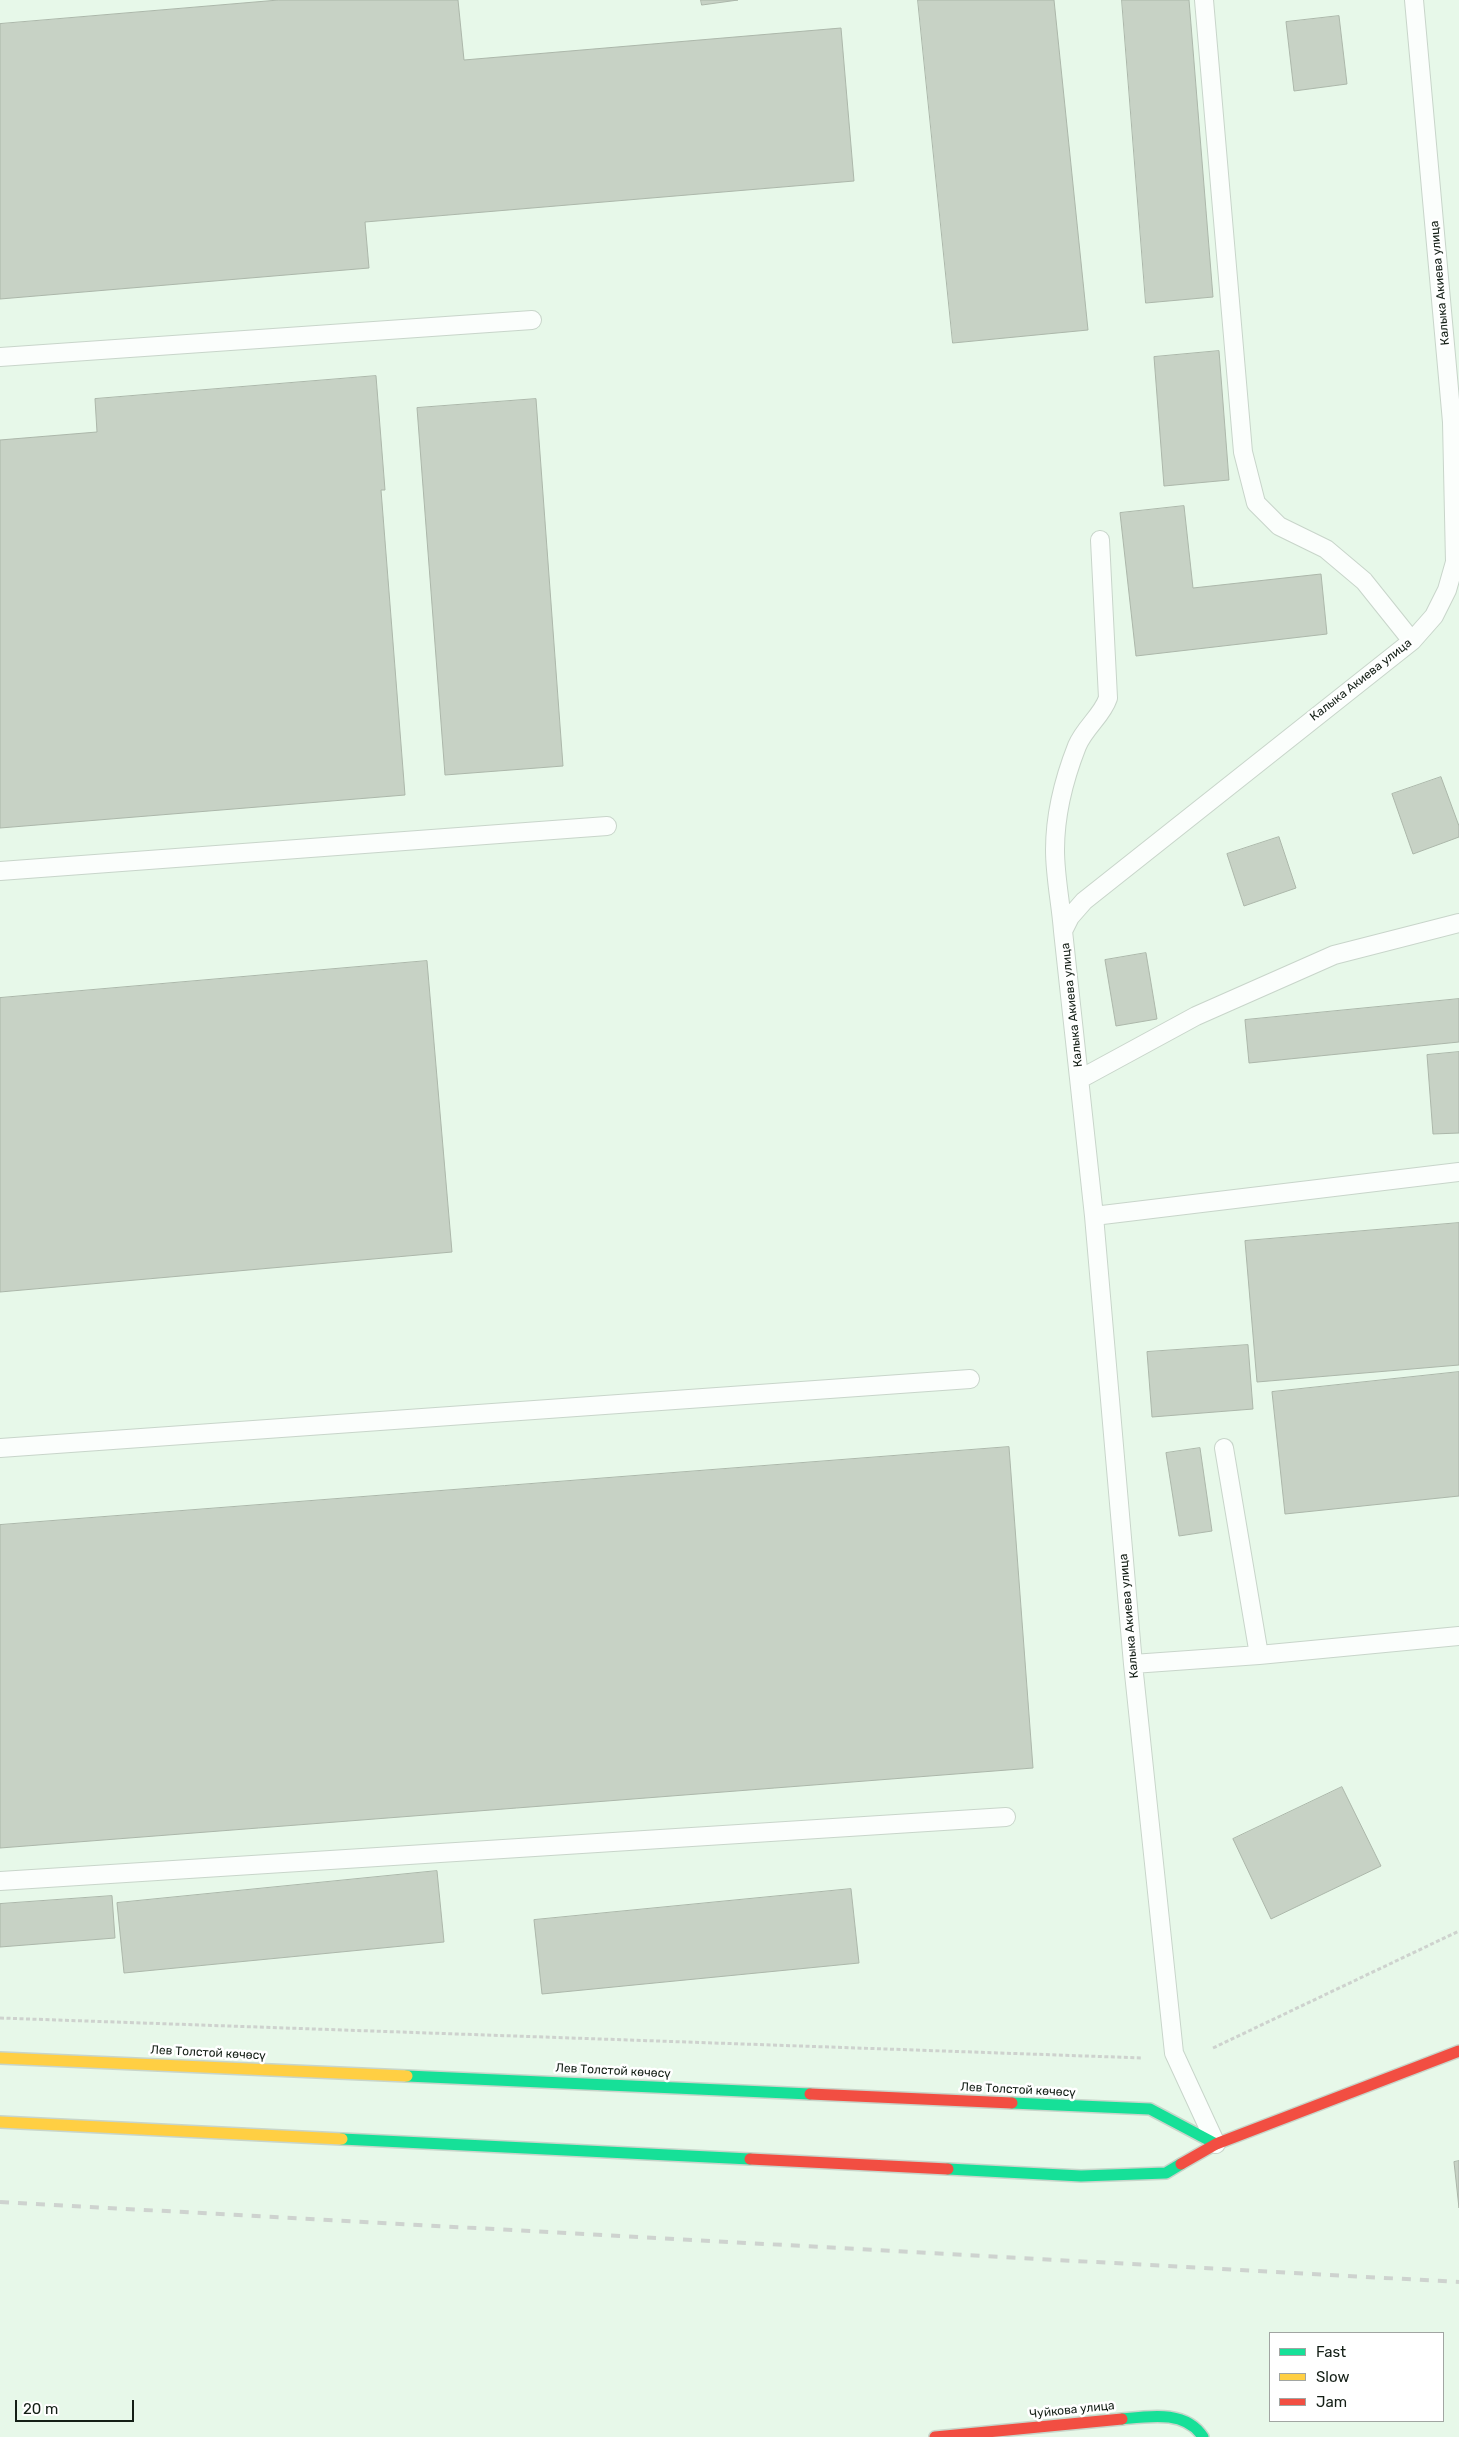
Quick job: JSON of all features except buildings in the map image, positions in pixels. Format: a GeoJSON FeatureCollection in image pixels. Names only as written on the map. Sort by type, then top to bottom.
{"type":"FeatureCollection","features":[{"type":"Feature","properties":{"kind":"main road"},"geometry":{"type":"LineString","coordinates":[[0,2122],[1081,2176],[1166,2173],[1216,2144],[1459,2051]]}},
{"type":"Feature","properties":{"kind":"main road","name":"Лев Толстой көчөсү"},"geometry":{"type":"LineString","coordinates":[[0,2058],[1150,2110],[1216,2144]]}},
{"type":"Feature","properties":{"kind":"main road","name":"Чуйкова улица"},"geometry":{"type":"LineString","coordinates":[[935,2437],[1163,2415],[1196,2426],[1203,2437]]}},
{"type":"Feature","properties":{"kind":"lane"},"geometry":{"type":"LineString","coordinates":[[1204,0],[1243,452],[1256,503],[1279,526],[1326,549],[1364,581],[1412,641]]}},
{"type":"Feature","properties":{"kind":"lane","name":"Калыка Акиева улица"},"geometry":{"type":"LineString","coordinates":[[1216,2144],[1174,2053],[1133,1664],[1094,1216],[1063,931],[1070,918],[1084,901],[1412,641],[1434,616],[1447,590],[1455,562],[1452,422],[1414,0]]}},
{"type":"Feature","properties":{"kind":"lane"},"geometry":{"type":"LineString","coordinates":[[0,357],[532,320]]}},
{"type":"Feature","properties":{"kind":"lane"},"geometry":{"type":"LineString","coordinates":[[1063,931],[1055,851],[1061,795],[1078,744],[1088,727],[1104,708],[1108,698],[1100,540]]}},
{"type":"Feature","properties":{"kind":"lane"},"geometry":{"type":"LineString","coordinates":[[0,871],[606,826]]}},
{"type":"Feature","properties":{"kind":"lane","name":"Калыка Акиева улица"},"geometry":{"type":"LineString","coordinates":[[1080,1079],[1196,1016],[1334,955],[1459,923]]}},
{"type":"Feature","properties":{"kind":"lane"},"geometry":{"type":"LineString","coordinates":[[1094,1216],[1459,1172]]}},
{"type":"Feature","properties":{"kind":"lane"},"geometry":{"type":"LineString","coordinates":[[0,1448],[970,1379]]}},
{"type":"Feature","properties":{"kind":"lane"},"geometry":{"type":"LineString","coordinates":[[1224,1448],[1259,1655]]}},
{"type":"Feature","properties":{"kind":"lane"},"geometry":{"type":"LineString","coordinates":[[1133,1664],[1259,1655],[1459,1636]]}},
{"type":"Feature","properties":{"kind":"lane"},"geometry":{"type":"LineString","coordinates":[[0,1881],[1006,1816]]}},
{"type":"Feature","properties":{"kind":"path"},"geometry":{"type":"LineString","coordinates":[[1213,2048],[1459,1931]]}},
{"type":"Feature","properties":{"kind":"path"},"geometry":{"type":"LineString","coordinates":[[0,2018],[1143,2058]]}},
{"type":"Feature","properties":{"kind":"railway"},"geometry":{"type":"LineString","coordinates":[[0,2202],[1459,2282]]}},
{"type":"Feature","properties":{"kind":"traffic: fast"},"geometry":{"type":"LineString","coordinates":[[407,2076],[810,2094]]}},
{"type":"Feature","properties":{"kind":"traffic: fast"},"geometry":{"type":"LineString","coordinates":[[1012,2103],[1150,2109],[1216,2144]]}},
{"type":"Feature","properties":{"kind":"traffic: fast"},"geometry":{"type":"LineString","coordinates":[[342,2139],[750,2159]]}},
{"type":"Feature","properties":{"kind":"traffic: fast"},"geometry":{"type":"LineString","coordinates":[[948,2169],[1081,2176],[1166,2173],[1181,2164]]}},
{"type":"Feature","properties":{"kind":"traffic: fast"},"geometry":{"type":"LineString","coordinates":[[1122,2419],[1155,2416],[1177,2419],[1187,2422],[1196,2428],[1203,2437]]}},
{"type":"Feature","properties":{"kind":"traffic: slow"},"geometry":{"type":"LineString","coordinates":[[0,2058],[407,2076]]}},
{"type":"Feature","properties":{"kind":"traffic: slow"},"geometry":{"type":"LineString","coordinates":[[0,2122],[342,2139]]}},
{"type":"Feature","properties":{"kind":"traffic: jam"},"geometry":{"type":"LineString","coordinates":[[1181,2164],[1216,2144],[1459,2051]]}},
{"type":"Feature","properties":{"kind":"traffic: jam"},"geometry":{"type":"LineString","coordinates":[[810,2094],[1012,2103]]}},
{"type":"Feature","properties":{"kind":"traffic: jam"},"geometry":{"type":"LineString","coordinates":[[750,2159],[948,2169]]}},
{"type":"Feature","properties":{"kind":"traffic: jam"},"geometry":{"type":"LineString","coordinates":[[935,2437],[1122,2419]]}}]}
